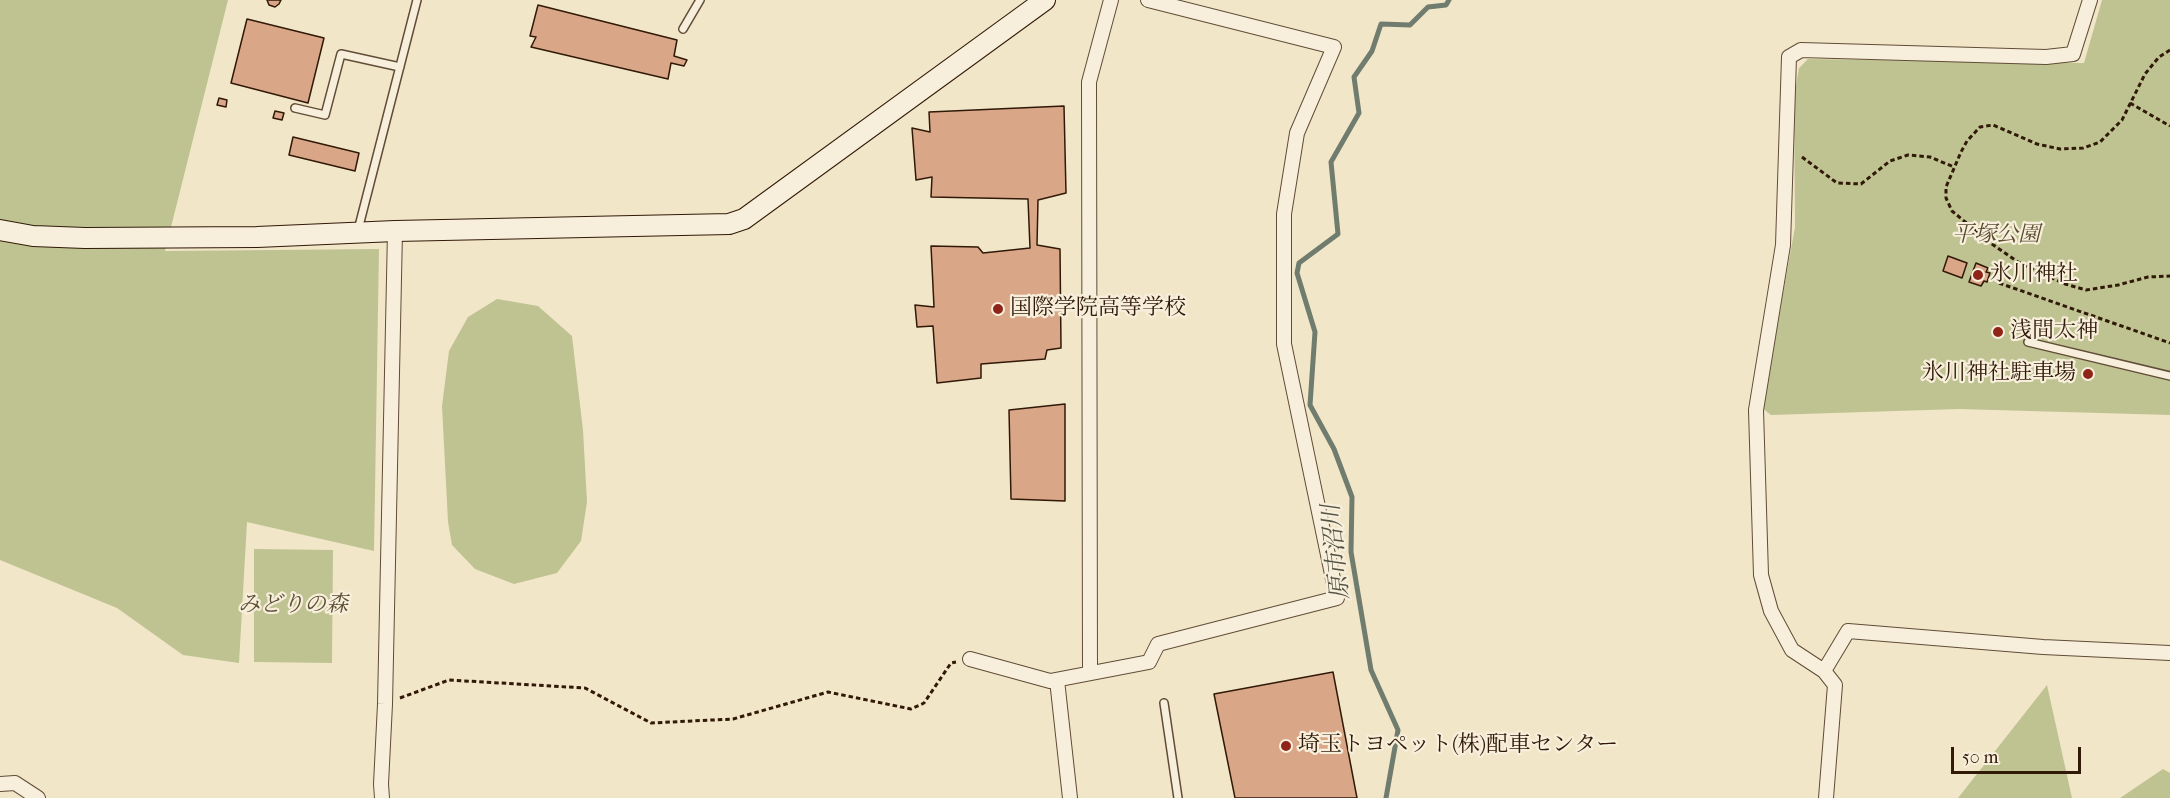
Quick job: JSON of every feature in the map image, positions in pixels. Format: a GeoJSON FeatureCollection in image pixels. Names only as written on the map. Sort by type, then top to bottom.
{"type":"FeatureCollection","features":[{"type":"Feature","properties":{"kind":"street"},"geometry":{"type":"LineString","coordinates":[[0,230],[33,236],[84,238],[257,237],[357,232],[729,224],[744,219],[1045,0]]}},
{"type":"Feature","properties":{"kind":"street"},"geometry":{"type":"LineString","coordinates":[[1090,673],[1089,82],[1111,0]]}},
{"type":"Feature","properties":{"kind":"street"},"geometry":{"type":"LineString","coordinates":[[970,659],[1050,681],[1057,680],[1149,662],[1158,644],[1337,598],[1284,344],[1284,214],[1298,133],[1334,47],[1148,0]]}},
{"type":"Feature","properties":{"kind":"street"},"geometry":{"type":"LineString","coordinates":[[1826,798],[1835,685],[1824,670],[1792,650],[1771,611],[1761,575],[1756,410],[1783,245],[1789,57],[1801,50],[2046,57],[2073,54],[2090,0]]}},
{"type":"Feature","properties":{"kind":"street"},"geometry":{"type":"LineString","coordinates":[[382,798],[395,231]]}},
{"type":"Feature","properties":{"kind":"street"},"geometry":{"type":"LineString","coordinates":[[1824,670],[1848,631],[2043,647],[2170,653]]}},
{"type":"Feature","properties":{"kind":"street"},"geometry":{"type":"LineString","coordinates":[[1057,680],[1070,798]]}},
{"type":"Feature","properties":{"kind":"street"},"geometry":{"type":"LineString","coordinates":[[0,784],[15,783],[38,798]]}},
{"type":"Feature","properties":{"kind":"lane"},"geometry":{"type":"LineString","coordinates":[[357,232],[417,0]]}},
{"type":"Feature","properties":{"kind":"lane"},"geometry":{"type":"LineString","coordinates":[[683,29],[700,0]]}},
{"type":"Feature","properties":{"kind":"lane"},"geometry":{"type":"LineString","coordinates":[[295,108],[325,115],[341,54],[400,67]]}},
{"type":"Feature","properties":{"kind":"lane"},"geometry":{"type":"LineString","coordinates":[[2028,342],[2170,376]]}},
{"type":"Feature","properties":{"kind":"lane"},"geometry":{"type":"LineString","coordinates":[[1164,703],[1178,798]]}},
{"type":"Feature","properties":{"kind":"path"},"geometry":{"type":"LineString","coordinates":[[2170,50],[2158,57],[2145,74],[2114,130],[2100,142],[2083,148],[2060,149],[2037,144],[1993,126],[1980,127],[1967,141],[1946,187],[1946,198],[1952,211],[1992,244],[2018,262],[2065,284],[2086,290],[2148,277],[2170,276]]}},
{"type":"Feature","properties":{"kind":"path"},"geometry":{"type":"LineString","coordinates":[[2130,103],[2170,126]]}},
{"type":"Feature","properties":{"kind":"path"},"geometry":{"type":"LineString","coordinates":[[1786,143],[1837,183],[1861,184],[1890,160],[1908,155],[1930,157],[1954,167]]}},
{"type":"Feature","properties":{"kind":"path"},"geometry":{"type":"LineString","coordinates":[[1999,283],[2170,343]]}},
{"type":"Feature","properties":{"kind":"path"},"geometry":{"type":"LineString","coordinates":[[385,704],[449,680],[585,688],[651,723],[733,719],[828,692],[911,709],[924,702],[951,663],[970,659]]}},
{"type":"Feature","properties":{"kind":"green space"},"geometry":{"type":"Polygon","coordinates":[[[0,0],[228,0],[165,251],[379,249],[374,551],[247,522],[239,663],[183,655],[117,608],[0,560],[0,0]]]}},
{"type":"Feature","properties":{"kind":"green space","name":"平塚公園"},"geometry":{"type":"Polygon","coordinates":[[[2102,0],[2170,0],[2170,415],[1959,409],[1771,415],[1762,408],[1795,227],[1794,97],[1799,68],[1808,59],[2084,63],[2102,0]]]}},
{"type":"Feature","properties":{"kind":"green space"},"geometry":{"type":"Polygon","coordinates":[[[497,299],[538,306],[572,336],[583,430],[587,502],[581,541],[557,573],[514,584],[475,569],[452,545],[448,522],[442,406],[449,351],[468,317],[497,299]]]}},
{"type":"Feature","properties":{"kind":"green space","name":"みどりの森"},"geometry":{"type":"Polygon","coordinates":[[[254,549],[333,550],[332,663],[254,662],[254,549]]]}},
{"type":"Feature","properties":{"kind":"green space"},"geometry":{"type":"Polygon","coordinates":[[[2047,685],[2072,798],[1958,798],[2047,685]]]}},
{"type":"Feature","properties":{"kind":"green space"},"geometry":{"type":"Polygon","coordinates":[[[2163,769],[2170,773],[2170,798],[2120,798],[2163,769]]]}},
{"type":"Feature","properties":{"kind":"building"},"geometry":{"type":"Polygon","coordinates":[[[267,0],[281,0],[275,7],[269,5],[267,0]]]}},
{"type":"Feature","properties":{"kind":"building"},"geometry":{"type":"Polygon","coordinates":[[[538,5],[677,40],[674,56],[687,60],[684,66],[671,63],[668,79],[531,47],[536,37],[530,36],[538,5]]]}},
{"type":"Feature","properties":{"kind":"building"},"geometry":{"type":"Polygon","coordinates":[[[247,19],[324,38],[308,103],[231,83],[247,19]]]}},
{"type":"Feature","properties":{"kind":"building"},"geometry":{"type":"Polygon","coordinates":[[[219,98],[227,100],[226,107],[217,105],[219,98]]]}},
{"type":"Feature","properties":{"kind":"building"},"geometry":{"type":"Polygon","coordinates":[[[1064,106],[1066,193],[1038,200],[1037,245],[1060,249],[1061,348],[1047,350],[1045,359],[981,364],[981,378],[937,383],[933,326],[917,327],[915,305],[934,307],[931,246],[978,247],[983,253],[1030,248],[1028,199],[931,197],[932,177],[916,180],[912,128],[930,132],[929,112],[1064,106]]]}},
{"type":"Feature","properties":{"kind":"building"},"geometry":{"type":"Polygon","coordinates":[[[275,111],[284,113],[282,120],[273,118],[275,111]]]}},
{"type":"Feature","properties":{"kind":"building"},"geometry":{"type":"Polygon","coordinates":[[[293,137],[359,153],[355,171],[289,155],[293,137]]]}},
{"type":"Feature","properties":{"kind":"building"},"geometry":{"type":"Polygon","coordinates":[[[1948,256],[1967,263],[1962,278],[1943,271],[1948,256]]]}},
{"type":"Feature","properties":{"kind":"building"},"geometry":{"type":"Polygon","coordinates":[[[1976,263],[1988,268],[1986,272],[1990,273],[1987,282],[1984,281],[1981,286],[1969,282],[1976,263]]]}},
{"type":"Feature","properties":{"kind":"building"},"geometry":{"type":"Polygon","coordinates":[[[1065,404],[1065,501],[1011,499],[1009,410],[1065,404]]]}},
{"type":"Feature","properties":{"kind":"building","name":"埼玉トヨペット(株)配車センター"},"geometry":{"type":"Polygon","coordinates":[[[1333,672],[1357,798],[1235,798],[1214,694],[1333,672]]]}},
{"type":"Feature","properties":{"kind":"waterway","name":"原市沼川"},"geometry":{"type":"LineString","coordinates":[[1386,798],[1398,730],[1371,670],[1351,552],[1352,497],[1334,449],[1310,405],[1315,332],[1297,273],[1299,263],[1338,234],[1331,162],[1359,113],[1354,77],[1372,51],[1381,24],[1410,25],[1428,7],[1446,5],[1449,0]]}},
{"type":"Feature","properties":{"kind":"place","name":"氷川神社"},"geometry":{"type":"Point","coordinates":[1978,275]}},
{"type":"Feature","properties":{"kind":"place","name":"国際学院高等学校"},"geometry":{"type":"Point","coordinates":[998,309]}},
{"type":"Feature","properties":{"kind":"place","name":"浅間太神"},"geometry":{"type":"Point","coordinates":[1998,332]}},
{"type":"Feature","properties":{"kind":"place","name":"氷川神社駐車場"},"geometry":{"type":"Point","coordinates":[2088,374]}},
{"type":"Feature","properties":{"kind":"place","name":"埼玉トヨペット(株)配車センター"},"geometry":{"type":"Point","coordinates":[1286,746]}}]}
